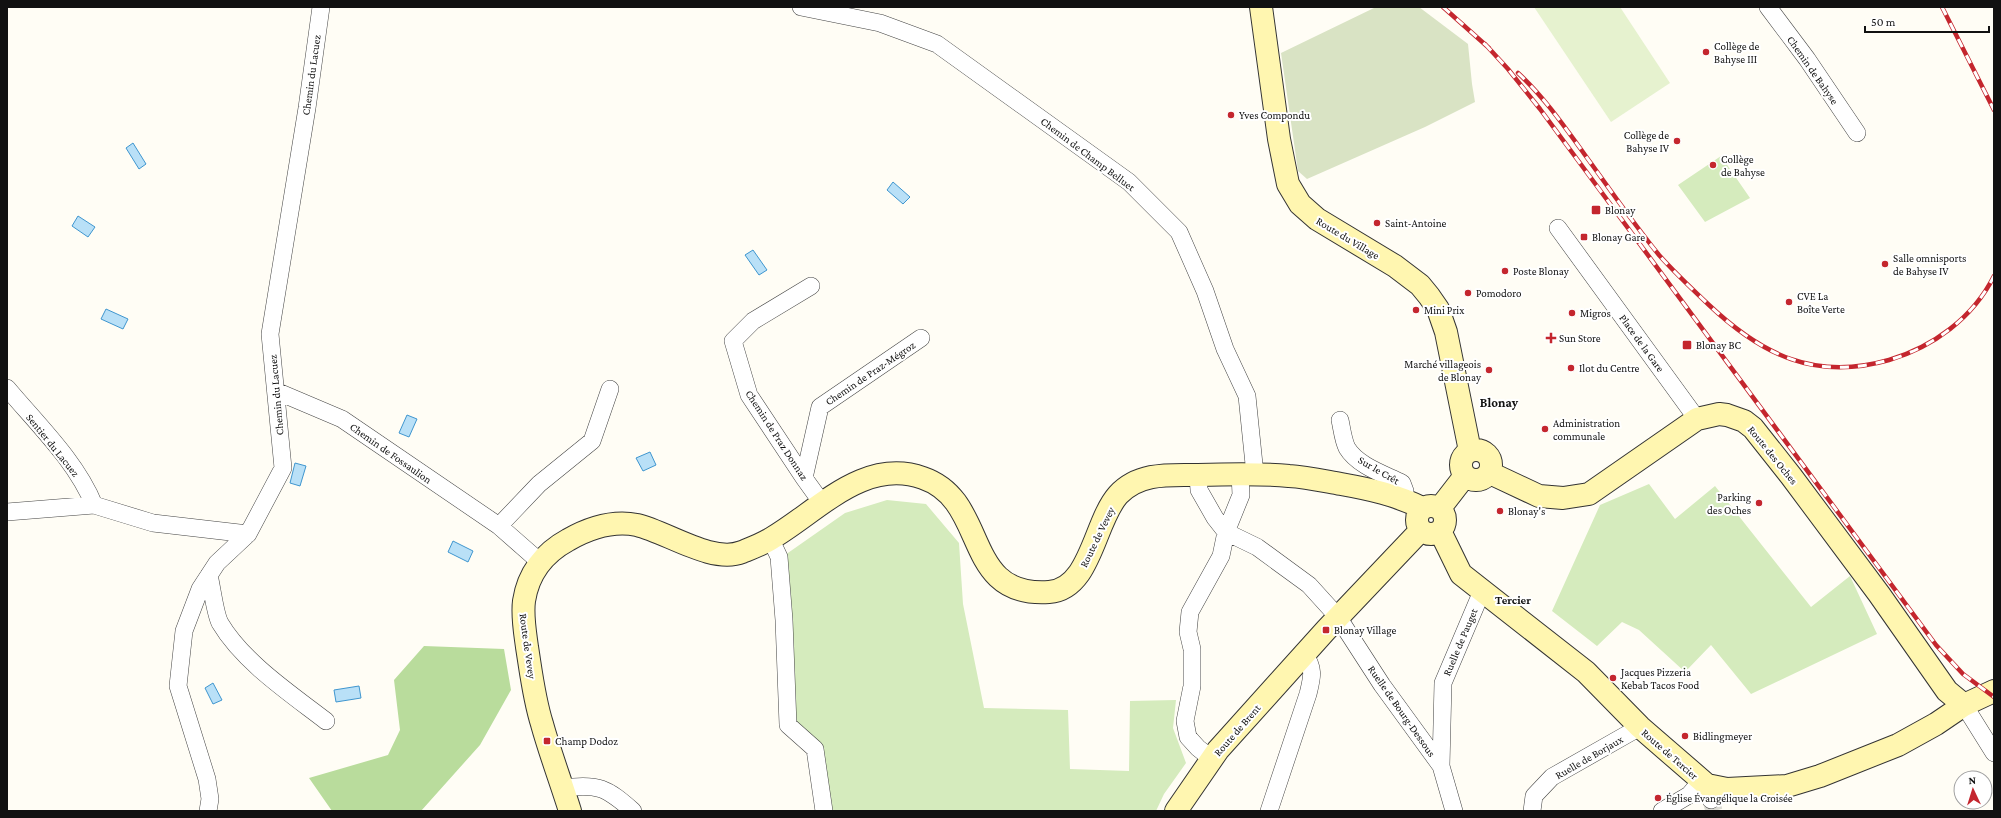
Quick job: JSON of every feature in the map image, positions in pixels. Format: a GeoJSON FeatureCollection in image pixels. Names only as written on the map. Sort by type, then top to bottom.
{"type":"FeatureCollection","features":[{"type":"Feature","properties":{"kind":"street","name":"Chemin du Lacuez"},"geometry":{"type":"LineString","coordinates":[[208,811],[210,799],[207,779],[178,686],[184,631],[200,589],[217,563],[248,534],[283,468],[270,334],[307,108],[321,7]]}},
{"type":"Feature","properties":{"kind":"street","name":"Chemin de Champ Belluet"},"geometry":{"type":"LineString","coordinates":[[801,7],[880,23],[937,44],[1129,182],[1179,232],[1205,291],[1225,349],[1248,396],[1248,473],[1226,532],[1221,556],[1190,612],[1188,632],[1192,649],[1192,686],[1185,721],[1188,737],[1212,759]]}},
{"type":"Feature","properties":{"kind":"street","name":"Route du Village"},"geometry":{"type":"LineString","coordinates":[[1261,7],[1279,139],[1288,184],[1300,204],[1317,220],[1400,269],[1420,285],[1438,309],[1446,332],[1470,451]]}},
{"type":"Feature","properties":{"kind":"street","name":"Chemin de Bahyse"},"geometry":{"type":"LineString","coordinates":[[1768,7],[1807,59],[1857,134]]}},
{"type":"Feature","properties":{"kind":"street","name":"Place de la Gare"},"geometry":{"type":"LineString","coordinates":[[1558,228],[1697,419]]}},
{"type":"Feature","properties":{"kind":"street","name":"Chemin de Praz Donnaz"},"geometry":{"type":"LineString","coordinates":[[811,286],[753,321],[733,341],[749,395],[822,503]]}},
{"type":"Feature","properties":{"kind":"street","name":"Chemin de Praz-Mégroz"},"geometry":{"type":"LineString","coordinates":[[804,478],[820,407],[920,338]]}},
{"type":"Feature","properties":{"kind":"street","name":"Sentier du Lacuez"},"geometry":{"type":"LineString","coordinates":[[7,388],[75,470],[87,489],[94,505]]}},
{"type":"Feature","properties":{"kind":"street"},"geometry":{"type":"LineString","coordinates":[[499,526],[539,484],[592,441],[610,389]]}},
{"type":"Feature","properties":{"kind":"street","name":"Chemin de Fossaulion"},"geometry":{"type":"LineString","coordinates":[[276,391],[342,419],[499,526],[540,562]]}},
{"type":"Feature","properties":{"kind":"street","name":"Route des Oches"},"geometry":{"type":"LineString","coordinates":[[1490,472],[1539,496],[1563,498],[1589,494],[1697,419],[1712,414],[1727,415],[1744,421],[1753,428],[1861,570],[1947,691],[1979,698]]}},
{"type":"Feature","properties":{"kind":"street","name":"Sur le Crêt"},"geometry":{"type":"LineString","coordinates":[[1340,420],[1346,446],[1350,452],[1365,464],[1402,482],[1405,491],[1422,505]]}},
{"type":"Feature","properties":{"kind":"street"},"geometry":{"type":"LineString","coordinates":[[1470,451],[1482,451],[1488,455],[1491,467],[1490,472],[1481,480],[1469,480],[1461,471],[1461,459],[1470,451]]}},
{"type":"Feature","properties":{"kind":"street","name":"Route de Vevey"},"geometry":{"type":"LineString","coordinates":[[570,811],[541,722],[530,668],[523,614],[525,596],[529,583],[540,562],[563,543],[602,525],[635,525],[657,531],[704,550],[720,554],[738,554],[771,540],[822,503],[859,481],[881,474],[904,473],[927,479],[949,493],[958,504],[988,567],[999,578],[1014,589],[1031,592],[1054,592],[1071,583],[1084,565],[1101,526],[1118,495],[1142,480],[1156,475],[1248,473],[1291,476],[1362,488],[1422,505]]}},
{"type":"Feature","properties":{"kind":"street"},"geometry":{"type":"LineString","coordinates":[[1198,475],[1199,490],[1215,518],[1226,532]]}},
{"type":"Feature","properties":{"kind":"street"},"geometry":{"type":"LineString","coordinates":[[1430,531],[1417,519],[1422,505],[1464,476]]}},
{"type":"Feature","properties":{"kind":"street"},"geometry":{"type":"LineString","coordinates":[[7,512],[94,505],[154,523],[248,534]]}},
{"type":"Feature","properties":{"kind":"street","name":"Route de Tercier"},"geometry":{"type":"LineString","coordinates":[[1430,531],[1461,574],[1586,672],[1640,727],[1706,789],[1787,786],[1820,776],[1898,745],[1979,698]]}},
{"type":"Feature","properties":{"kind":"street","name":"Route de Brent"},"geometry":{"type":"LineString","coordinates":[[1176,811],[1212,759],[1304,654],[1338,617],[1430,531]]}},
{"type":"Feature","properties":{"kind":"street","name":"Ruelle de Bourg-Dessous"},"geometry":{"type":"LineString","coordinates":[[1226,532],[1257,547],[1309,585],[1338,617],[1391,698],[1441,766],[1454,811]]}},
{"type":"Feature","properties":{"kind":"street"},"geometry":{"type":"LineString","coordinates":[[771,540],[779,557],[784,620],[788,725],[815,748],[824,811]]}},
{"type":"Feature","properties":{"kind":"street"},"geometry":{"type":"LineString","coordinates":[[209,575],[219,622],[237,646],[275,683],[326,721]]}},
{"type":"Feature","properties":{"kind":"street","name":"Ruelle de Pauget"},"geometry":{"type":"LineString","coordinates":[[1441,766],[1443,683],[1482,591]]}},
{"type":"Feature","properties":{"kind":"street"},"geometry":{"type":"LineString","coordinates":[[1269,811],[1308,694],[1312,675],[1310,663],[1304,654]]}},
{"type":"Feature","properties":{"kind":"street"},"geometry":{"type":"LineString","coordinates":[[1979,698],[1994,753]]}},
{"type":"Feature","properties":{"kind":"street","name":"Ruelle de Borjaux"},"geometry":{"type":"LineString","coordinates":[[1532,811],[1534,796],[1552,777],[1640,727]]}},
{"type":"Feature","properties":{"kind":"street"},"geometry":{"type":"LineString","coordinates":[[563,788],[582,786],[598,787],[616,795],[633,811]]}},
{"type":"Feature","properties":{"kind":"street"},"geometry":{"type":"LineString","coordinates":[[1662,811],[1689,795],[1706,789]]}},
{"type":"Feature","properties":{"kind":"green space"},"geometry":{"type":"Polygon","coordinates":[[[1376,7],[1419,7],[1468,44],[1475,102],[1425,127],[1307,179],[1298,171],[1281,53],[1376,7]]]}},
{"type":"Feature","properties":{"kind":"green space"},"geometry":{"type":"Polygon","coordinates":[[[1534,7],[1620,7],[1670,83],[1611,122],[1534,7]]]}},
{"type":"Feature","properties":{"kind":"green space"},"geometry":{"type":"Polygon","coordinates":[[[1721,156],[1750,198],[1705,222],[1678,185],[1721,156]]]}},
{"type":"Feature","properties":{"kind":"green space"},"geometry":{"type":"Polygon","coordinates":[[[1649,484],[1675,519],[1715,486],[1811,607],[1850,576],[1877,634],[1751,694],[1711,645],[1685,672],[1639,630],[1622,622],[1597,646],[1552,611],[1600,505],[1649,484]]]}},
{"type":"Feature","properties":{"kind":"green space"},"geometry":{"type":"Polygon","coordinates":[[[887,500],[926,504],[959,543],[963,604],[984,708],[1068,710],[1070,769],[1129,771],[1130,701],[1176,700],[1173,728],[1186,763],[1164,794],[1156,811],[827,811],[816,753],[795,736],[775,562],[845,513],[887,500]]]}},
{"type":"Feature","properties":{"kind":"green space"},"geometry":{"type":"Polygon","coordinates":[[[424,646],[504,649],[511,690],[480,745],[421,811],[332,811],[309,778],[388,755],[400,730],[394,680],[424,646]]]}},
{"type":"Feature","properties":{"kind":"water"},"geometry":{"type":"Polygon","coordinates":[[[133,143],[146,164],[139,169],[126,148],[133,143]]]}},
{"type":"Feature","properties":{"kind":"water"},"geometry":{"type":"Polygon","coordinates":[[[893,182],[910,197],[903,204],[887,190],[893,182]]]}},
{"type":"Feature","properties":{"kind":"water"},"geometry":{"type":"Polygon","coordinates":[[[78,216],[95,227],[88,237],[72,226],[78,216]]]}},
{"type":"Feature","properties":{"kind":"water"},"geometry":{"type":"Polygon","coordinates":[[[753,250],[767,270],[759,275],[745,255],[753,250]]]}},
{"type":"Feature","properties":{"kind":"water"},"geometry":{"type":"Polygon","coordinates":[[[106,309],[128,319],[123,329],[101,319],[106,309]]]}},
{"type":"Feature","properties":{"kind":"water"},"geometry":{"type":"Polygon","coordinates":[[[407,415],[417,419],[409,437],[399,433],[407,415]]]}},
{"type":"Feature","properties":{"kind":"water"},"geometry":{"type":"Polygon","coordinates":[[[650,452],[656,465],[643,471],[636,458],[650,452]]]}},
{"type":"Feature","properties":{"kind":"water"},"geometry":{"type":"Polygon","coordinates":[[[295,463],[306,466],[300,486],[290,483],[295,463]]]}},
{"type":"Feature","properties":{"kind":"water"},"geometry":{"type":"Polygon","coordinates":[[[453,541],[473,551],[468,562],[448,552],[453,541]]]}},
{"type":"Feature","properties":{"kind":"water"},"geometry":{"type":"Polygon","coordinates":[[[213,683],[222,700],[213,704],[205,688],[213,683]]]}},
{"type":"Feature","properties":{"kind":"water"},"geometry":{"type":"Polygon","coordinates":[[[359,686],[361,698],[336,702],[334,690],[359,686]]]}},
{"type":"Feature","properties":{"kind":"tunnel"},"geometry":{"type":"LineString","coordinates":[[1711,800],[1714,811]]}},
{"type":"Feature","properties":{"kind":"railway"},"geometry":{"type":"LineString","coordinates":[[1443,7],[1489,48]]}},
{"type":"Feature","properties":{"kind":"railway"},"geometry":{"type":"LineString","coordinates":[[1942,7],[1994,110]]}},
{"type":"Feature","properties":{"kind":"railway"},"geometry":{"type":"LineString","coordinates":[[1485,44],[1508,69],[1540,109],[1936,645],[1963,674],[1994,697]]}},
{"type":"Feature","properties":{"kind":"railway"},"geometry":{"type":"LineString","coordinates":[[1518,73],[1553,112],[1640,231],[1671,268],[1729,323],[1749,338],[1770,350],[1791,359],[1814,365],[1837,367],[1862,366],[1889,360],[1905,354],[1936,339],[1963,318],[1975,305],[1994,276]]}},
{"type":"Feature","properties":{"kind":"place","name":"Collège de Bahyse III"},"geometry":{"type":"Point","coordinates":[1706,52]}},
{"type":"Feature","properties":{"kind":"place","name":"Yves Compondu"},"geometry":{"type":"Point","coordinates":[1231,115]}},
{"type":"Feature","properties":{"kind":"place","name":"Collège de Bahyse IV"},"geometry":{"type":"Point","coordinates":[1677,141]}},
{"type":"Feature","properties":{"kind":"place","name":"Collège de Bahyse"},"geometry":{"type":"Point","coordinates":[1713,165]}},
{"type":"Feature","properties":{"kind":"place","name":"Blonay"},"geometry":{"type":"Point","coordinates":[1596,210]}},
{"type":"Feature","properties":{"kind":"place","name":"Saint-Antoine"},"geometry":{"type":"Point","coordinates":[1377,223]}},
{"type":"Feature","properties":{"kind":"place","name":"Blonay Gare"},"geometry":{"type":"Point","coordinates":[1584,237]}},
{"type":"Feature","properties":{"kind":"place","name":"Salle omnisports de Bahyse IV"},"geometry":{"type":"Point","coordinates":[1885,264]}},
{"type":"Feature","properties":{"kind":"place","name":"Poste Blonay"},"geometry":{"type":"Point","coordinates":[1505,271]}},
{"type":"Feature","properties":{"kind":"place","name":"Pomodoro"},"geometry":{"type":"Point","coordinates":[1468,293]}},
{"type":"Feature","properties":{"kind":"place","name":"CVE La Boîte Verte"},"geometry":{"type":"Point","coordinates":[1789,302]}},
{"type":"Feature","properties":{"kind":"place","name":"Mini Prix"},"geometry":{"type":"Point","coordinates":[1416,310]}},
{"type":"Feature","properties":{"kind":"place","name":"Migros"},"geometry":{"type":"Point","coordinates":[1572,313]}},
{"type":"Feature","properties":{"kind":"place","name":"Sun Store"},"geometry":{"type":"Point","coordinates":[1551,338]}},
{"type":"Feature","properties":{"kind":"place","name":"Blonay BC"},"geometry":{"type":"Point","coordinates":[1687,345]}},
{"type":"Feature","properties":{"kind":"place","name":"Ilot du Centre"},"geometry":{"type":"Point","coordinates":[1571,368]}},
{"type":"Feature","properties":{"kind":"place","name":"Marché villageois de Blonay"},"geometry":{"type":"Point","coordinates":[1489,370]}},
{"type":"Feature","properties":{"kind":"place","name":"Administration communale"},"geometry":{"type":"Point","coordinates":[1545,429]}},
{"type":"Feature","properties":{"kind":"place","name":"Parking des Oches"},"geometry":{"type":"Point","coordinates":[1759,503]}},
{"type":"Feature","properties":{"kind":"place","name":"Blonay's"},"geometry":{"type":"Point","coordinates":[1500,511]}},
{"type":"Feature","properties":{"kind":"place","name":"Blonay Village"},"geometry":{"type":"Point","coordinates":[1326,630]}},
{"type":"Feature","properties":{"kind":"place","name":"Jacques Pizzeria Kebab Tacos Food"},"geometry":{"type":"Point","coordinates":[1613,678]}},
{"type":"Feature","properties":{"kind":"place","name":"Bidlingmeyer"},"geometry":{"type":"Point","coordinates":[1685,736]}},
{"type":"Feature","properties":{"kind":"place","name":"Champ Dodoz"},"geometry":{"type":"Point","coordinates":[547,741]}},
{"type":"Feature","properties":{"kind":"place","name":"Église Évangélique la Croisée"},"geometry":{"type":"Point","coordinates":[1658,798]}},
{"type":"Feature","properties":{"kind":"district","name":"Blonay"},"geometry":{"type":"Point","coordinates":[1499,402]}},
{"type":"Feature","properties":{"kind":"district","name":"Tercier"},"geometry":{"type":"Point","coordinates":[1513,600]}}]}
